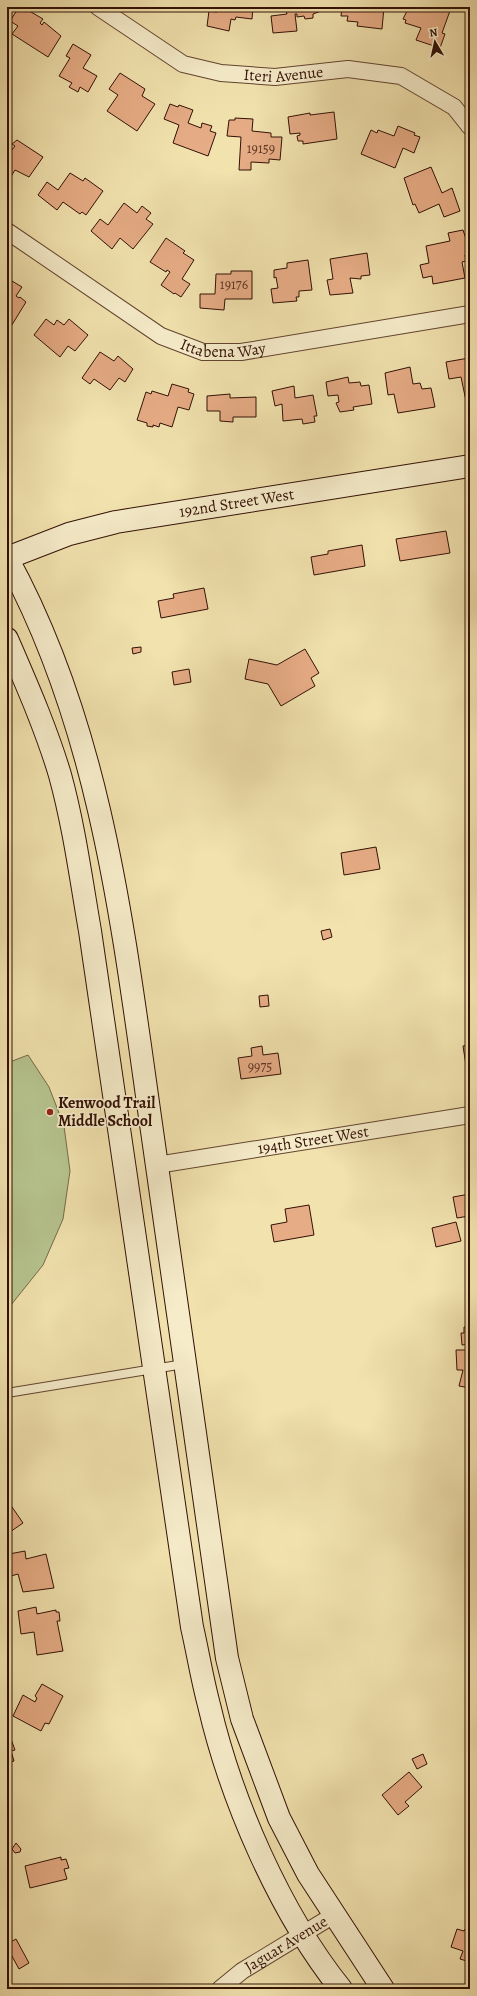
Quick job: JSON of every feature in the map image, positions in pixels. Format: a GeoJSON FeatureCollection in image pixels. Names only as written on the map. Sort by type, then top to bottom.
{"type":"FeatureCollection","features":[{"type":"Feature","properties":{"kind":"main road","name":"192nd Street West"},"geometry":{"type":"LineString","coordinates":[[7,558],[69,534],[116,522],[470,466]]}},
{"type":"Feature","properties":{"kind":"main road"},"geometry":{"type":"LineString","coordinates":[[7,558],[21,584],[50,650],[75,720],[107,838],[157,1165],[228,1658],[242,1719],[279,1818],[308,1874],[383,1989]]}},
{"type":"Feature","properties":{"kind":"main road"},"geometry":{"type":"LineString","coordinates":[[7,639],[35,705],[60,775],[72,831],[91,938],[192,1628],[209,1706],[226,1766],[245,1820],[290,1913],[341,1989]]}},
{"type":"Feature","properties":{"kind":"street","name":"Iteri Avenue"},"geometry":{"type":"LineString","coordinates":[[98,7],[183,64],[221,73],[275,78],[348,69],[401,76],[454,107],[470,127]]}},
{"type":"Feature","properties":{"kind":"street","name":"Ittabena Way"},"geometry":{"type":"LineString","coordinates":[[7,231],[161,336],[203,352],[241,352],[470,314]]}},
{"type":"Feature","properties":{"kind":"street","name":"194th Street West"},"geometry":{"type":"LineString","coordinates":[[157,1165],[470,1115]]}},
{"type":"Feature","properties":{"kind":"street","name":"Jaguar Avenue"},"geometry":{"type":"LineString","coordinates":[[220,1989],[242,1971],[334,1915]]}},
{"type":"Feature","properties":{"kind":"lane"},"geometry":{"type":"LineString","coordinates":[[7,1393],[185,1364]]}},
{"type":"Feature","properties":{"kind":"green space"},"geometry":{"type":"Polygon","coordinates":[[[28,1055],[49,1087],[64,1126],[70,1171],[63,1219],[43,1265],[7,1310],[7,1063],[28,1055]]]}},
{"type":"Feature","properties":{"kind":"building"},"geometry":{"type":"Polygon","coordinates":[[[19,7],[25,11],[26,9],[43,19],[40,23],[42,25],[44,22],[61,36],[48,57],[12,34],[18,26],[10,21],[19,7]]]}},
{"type":"Feature","properties":{"kind":"building"},"geometry":{"type":"Polygon","coordinates":[[[217,7],[253,7],[252,19],[236,17],[235,20],[231,19],[229,31],[207,26],[209,11],[217,12],[217,7]]]}},
{"type":"Feature","properties":{"kind":"building"},"geometry":{"type":"Polygon","coordinates":[[[285,7],[320,7],[321,11],[313,14],[313,18],[305,19],[304,16],[297,17],[297,14],[295,14],[297,31],[273,33],[271,16],[287,14],[285,7]]]}},
{"type":"Feature","properties":{"kind":"building"},"geometry":{"type":"Polygon","coordinates":[[[342,7],[384,7],[382,29],[357,26],[358,22],[347,21],[348,16],[341,16],[342,7]]]}},
{"type":"Feature","properties":{"kind":"building"},"geometry":{"type":"Polygon","coordinates":[[[409,7],[451,8],[442,33],[445,34],[440,48],[416,40],[421,28],[405,23],[406,20],[403,19],[409,7]]]}},
{"type":"Feature","properties":{"kind":"building"},"geometry":{"type":"Polygon","coordinates":[[[73,44],[91,55],[83,68],[97,76],[88,92],[80,87],[78,92],[69,87],[72,83],[59,76],[70,58],[66,56],[73,44]]]}},
{"type":"Feature","properties":{"kind":"building"},"geometry":{"type":"Polygon","coordinates":[[[120,73],[145,89],[142,96],[155,104],[137,131],[107,111],[118,95],[109,89],[120,73]]]}},
{"type":"Feature","properties":{"kind":"building"},"geometry":{"type":"Polygon","coordinates":[[[170,104],[178,107],[179,105],[193,110],[188,123],[201,128],[202,123],[212,126],[210,131],[216,133],[208,156],[173,143],[179,125],[164,119],[170,104]]]}},
{"type":"Feature","properties":{"kind":"building"},"geometry":{"type":"Polygon","coordinates":[[[334,112],[337,139],[303,144],[303,141],[298,141],[297,136],[300,135],[300,133],[290,134],[288,117],[310,113],[310,115],[334,112]]]}},
{"type":"Feature","properties":{"kind":"building"},"geometry":{"type":"Polygon","coordinates":[[[235,118],[253,119],[252,131],[271,133],[271,137],[282,137],[280,160],[269,159],[269,163],[251,162],[251,170],[239,170],[241,137],[227,136],[229,120],[235,120],[235,118]]]}},
{"type":"Feature","properties":{"kind":"building"},"geometry":{"type":"Polygon","coordinates":[[[398,126],[415,133],[414,135],[420,137],[414,153],[403,148],[395,168],[361,154],[371,130],[377,133],[378,130],[394,136],[398,126]]]}},
{"type":"Feature","properties":{"kind":"building"},"geometry":{"type":"Polygon","coordinates":[[[17,140],[43,157],[29,177],[15,170],[10,178],[7,176],[7,156],[15,146],[12,144],[17,140]]]}},
{"type":"Feature","properties":{"kind":"building"},"geometry":{"type":"Polygon","coordinates":[[[431,167],[442,193],[452,188],[460,211],[444,217],[439,204],[419,213],[415,204],[413,205],[404,178],[431,167]]]}},
{"type":"Feature","properties":{"kind":"building"},"geometry":{"type":"Polygon","coordinates":[[[70,173],[83,181],[85,178],[103,191],[86,215],[82,212],[80,214],[63,202],[57,210],[38,195],[47,182],[58,190],[70,173]]]}},
{"type":"Feature","properties":{"kind":"building"},"geometry":{"type":"Polygon","coordinates":[[[124,203],[137,213],[142,206],[151,213],[146,219],[153,224],[133,249],[120,238],[112,249],[91,231],[100,219],[108,225],[124,203]]]}},
{"type":"Feature","properties":{"kind":"building"},"geometry":{"type":"Polygon","coordinates":[[[463,230],[470,251],[470,254],[465,255],[466,261],[462,262],[465,278],[433,284],[432,276],[423,278],[420,265],[429,263],[426,246],[450,241],[448,233],[463,230]]]}},
{"type":"Feature","properties":{"kind":"building"},"geometry":{"type":"Polygon","coordinates":[[[166,238],[185,251],[183,253],[194,260],[182,279],[190,284],[181,297],[161,285],[170,272],[167,270],[166,272],[150,262],[166,238]]]}},
{"type":"Feature","properties":{"kind":"building"},"geometry":{"type":"Polygon","coordinates":[[[367,253],[370,275],[361,276],[361,279],[350,278],[353,293],[330,295],[327,280],[333,279],[330,259],[367,253]]]}},
{"type":"Feature","properties":{"kind":"building"},"geometry":{"type":"Polygon","coordinates":[[[308,260],[312,290],[299,291],[299,297],[296,297],[297,301],[273,303],[271,289],[278,288],[276,277],[274,278],[274,270],[287,268],[287,263],[308,260]]]}},
{"type":"Feature","properties":{"kind":"building"},"geometry":{"type":"Polygon","coordinates":[[[231,271],[252,271],[252,299],[225,299],[224,310],[200,308],[200,294],[215,294],[216,274],[231,274],[231,271]]]}},
{"type":"Feature","properties":{"kind":"building"},"geometry":{"type":"Polygon","coordinates":[[[7,278],[22,287],[16,296],[19,298],[20,297],[26,302],[10,328],[7,326],[7,278]]]}},
{"type":"Feature","properties":{"kind":"building"},"geometry":{"type":"Polygon","coordinates":[[[46,319],[54,325],[57,320],[64,325],[69,319],[88,335],[75,351],[68,346],[60,357],[34,335],[46,319]]]}},
{"type":"Feature","properties":{"kind":"building"},"geometry":{"type":"Polygon","coordinates":[[[100,352],[114,361],[118,356],[133,369],[125,382],[119,378],[110,390],[94,379],[90,384],[82,378],[100,352]]]}},
{"type":"Feature","properties":{"kind":"building"},"geometry":{"type":"Polygon","coordinates":[[[469,358],[470,400],[466,401],[461,377],[449,379],[446,362],[469,358]]]}},
{"type":"Feature","properties":{"kind":"building"},"geometry":{"type":"Polygon","coordinates":[[[410,367],[413,384],[420,383],[422,389],[431,388],[435,407],[398,413],[394,394],[388,395],[385,373],[410,367]]]}},
{"type":"Feature","properties":{"kind":"building"},"geometry":{"type":"Polygon","coordinates":[[[348,377],[349,383],[360,382],[361,386],[369,385],[372,404],[353,407],[354,410],[340,412],[336,403],[339,402],[338,395],[328,396],[326,382],[348,377]]]}},
{"type":"Feature","properties":{"kind":"building"},"geometry":{"type":"Polygon","coordinates":[[[172,384],[189,389],[188,392],[194,394],[189,410],[178,407],[172,427],[160,423],[159,427],[153,425],[153,427],[147,426],[147,423],[137,420],[146,392],[151,394],[152,391],[168,396],[172,384]]]}},
{"type":"Feature","properties":{"kind":"building"},"geometry":{"type":"Polygon","coordinates":[[[294,386],[295,398],[313,395],[317,416],[314,416],[315,422],[303,424],[302,419],[283,421],[282,404],[275,406],[272,391],[294,386]]]}},
{"type":"Feature","properties":{"kind":"building"},"geometry":{"type":"Polygon","coordinates":[[[230,394],[230,398],[256,397],[256,417],[233,417],[233,422],[220,421],[220,411],[207,411],[207,396],[230,394]]]}},
{"type":"Feature","properties":{"kind":"building"},"geometry":{"type":"Polygon","coordinates":[[[446,531],[450,553],[400,561],[396,539],[446,531]]]}},
{"type":"Feature","properties":{"kind":"building"},"geometry":{"type":"Polygon","coordinates":[[[362,545],[365,566],[314,575],[311,557],[328,554],[328,551],[362,545]]]}},
{"type":"Feature","properties":{"kind":"building"},"geometry":{"type":"Polygon","coordinates":[[[204,588],[208,609],[161,618],[158,601],[174,598],[173,594],[204,588]]]}},
{"type":"Feature","properties":{"kind":"building"},"geometry":{"type":"Polygon","coordinates":[[[141,647],[141,652],[133,654],[132,648],[141,647]]]}},
{"type":"Feature","properties":{"kind":"building"},"geometry":{"type":"Polygon","coordinates":[[[305,649],[319,673],[311,678],[315,686],[281,706],[268,684],[245,679],[249,659],[277,665],[305,649]]]}},
{"type":"Feature","properties":{"kind":"building"},"geometry":{"type":"Polygon","coordinates":[[[189,669],[191,682],[174,685],[172,672],[189,669]]]}},
{"type":"Feature","properties":{"kind":"building"},"geometry":{"type":"Polygon","coordinates":[[[376,847],[380,869],[344,875],[341,853],[376,847]]]}},
{"type":"Feature","properties":{"kind":"building"},"geometry":{"type":"Polygon","coordinates":[[[330,929],[332,937],[323,940],[321,931],[330,929]]]}},
{"type":"Feature","properties":{"kind":"building"},"geometry":{"type":"Polygon","coordinates":[[[268,995],[269,1006],[260,1007],[259,996],[268,995]]]}},
{"type":"Feature","properties":{"kind":"building"},"geometry":{"type":"Polygon","coordinates":[[[470,1032],[470,1071],[467,1072],[463,1046],[468,1045],[466,1033],[470,1032]]]}},
{"type":"Feature","properties":{"kind":"building"},"geometry":{"type":"Polygon","coordinates":[[[262,1046],[263,1055],[278,1053],[281,1074],[241,1079],[238,1058],[252,1056],[251,1048],[262,1046]]]}},
{"type":"Feature","properties":{"kind":"building"},"geometry":{"type":"Polygon","coordinates":[[[470,1194],[470,1221],[469,1216],[457,1218],[453,1197],[470,1194]]]}},
{"type":"Feature","properties":{"kind":"building"},"geometry":{"type":"Polygon","coordinates":[[[309,1205],[314,1235],[274,1242],[271,1225],[287,1222],[285,1209],[309,1205]]]}},
{"type":"Feature","properties":{"kind":"building"},"geometry":{"type":"Polygon","coordinates":[[[456,1222],[461,1241],[436,1247],[432,1228],[456,1222]]]}},
{"type":"Feature","properties":{"kind":"building"},"geometry":{"type":"Polygon","coordinates":[[[464,1327],[470,1327],[470,1344],[462,1345],[461,1333],[464,1333],[464,1327]]]}},
{"type":"Feature","properties":{"kind":"building"},"geometry":{"type":"Polygon","coordinates":[[[456,1350],[470,1350],[470,1388],[459,1386],[463,1370],[457,1370],[456,1350]]]}},
{"type":"Feature","properties":{"kind":"building"},"geometry":{"type":"Polygon","coordinates":[[[7,1503],[10,1504],[23,1523],[7,1534],[7,1503]]]}},
{"type":"Feature","properties":{"kind":"building"},"geometry":{"type":"Polygon","coordinates":[[[25,1551],[26,1559],[46,1554],[54,1588],[23,1592],[18,1574],[11,1576],[7,1559],[9,1559],[9,1554],[25,1551]]]}},
{"type":"Feature","properties":{"kind":"building"},"geometry":{"type":"Polygon","coordinates":[[[36,1607],[37,1614],[56,1610],[56,1612],[59,1612],[60,1621],[57,1621],[63,1651],[37,1655],[34,1632],[21,1634],[18,1611],[36,1607]]]}},
{"type":"Feature","properties":{"kind":"building"},"geometry":{"type":"Polygon","coordinates":[[[42,1684],[63,1696],[49,1724],[45,1723],[41,1731],[13,1716],[23,1695],[35,1702],[37,1698],[35,1696],[42,1684]]]}},
{"type":"Feature","properties":{"kind":"building"},"geometry":{"type":"Polygon","coordinates":[[[7,1728],[15,1750],[11,1751],[14,1761],[7,1763],[7,1728]]]}},
{"type":"Feature","properties":{"kind":"building"},"geometry":{"type":"Polygon","coordinates":[[[423,1754],[427,1764],[417,1769],[412,1759],[423,1754]]]}},
{"type":"Feature","properties":{"kind":"building"},"geometry":{"type":"Polygon","coordinates":[[[409,1772],[422,1787],[405,1802],[409,1806],[398,1815],[382,1795],[409,1772]]]}},
{"type":"Feature","properties":{"kind":"building"},"geometry":{"type":"Polygon","coordinates":[[[16,1843],[21,1849],[20,1852],[15,1853],[12,1849],[16,1843]]]}},
{"type":"Feature","properties":{"kind":"building"},"geometry":{"type":"Polygon","coordinates":[[[61,1857],[61,1860],[66,1859],[69,1868],[64,1869],[67,1879],[30,1888],[25,1866],[61,1857]]]}},
{"type":"Feature","properties":{"kind":"building"},"geometry":{"type":"Polygon","coordinates":[[[457,1929],[464,1931],[465,1929],[470,1930],[470,1962],[460,1959],[463,1951],[451,1947],[457,1929]]]}},
{"type":"Feature","properties":{"kind":"building"},"geometry":{"type":"Polygon","coordinates":[[[16,1939],[29,1963],[19,1969],[7,1947],[7,1944],[16,1939]]]}},
{"type":"Feature","properties":{"kind":"place","name":"Kenwood Trail Middle School"},"geometry":{"type":"Point","coordinates":[50,1112]}}]}
